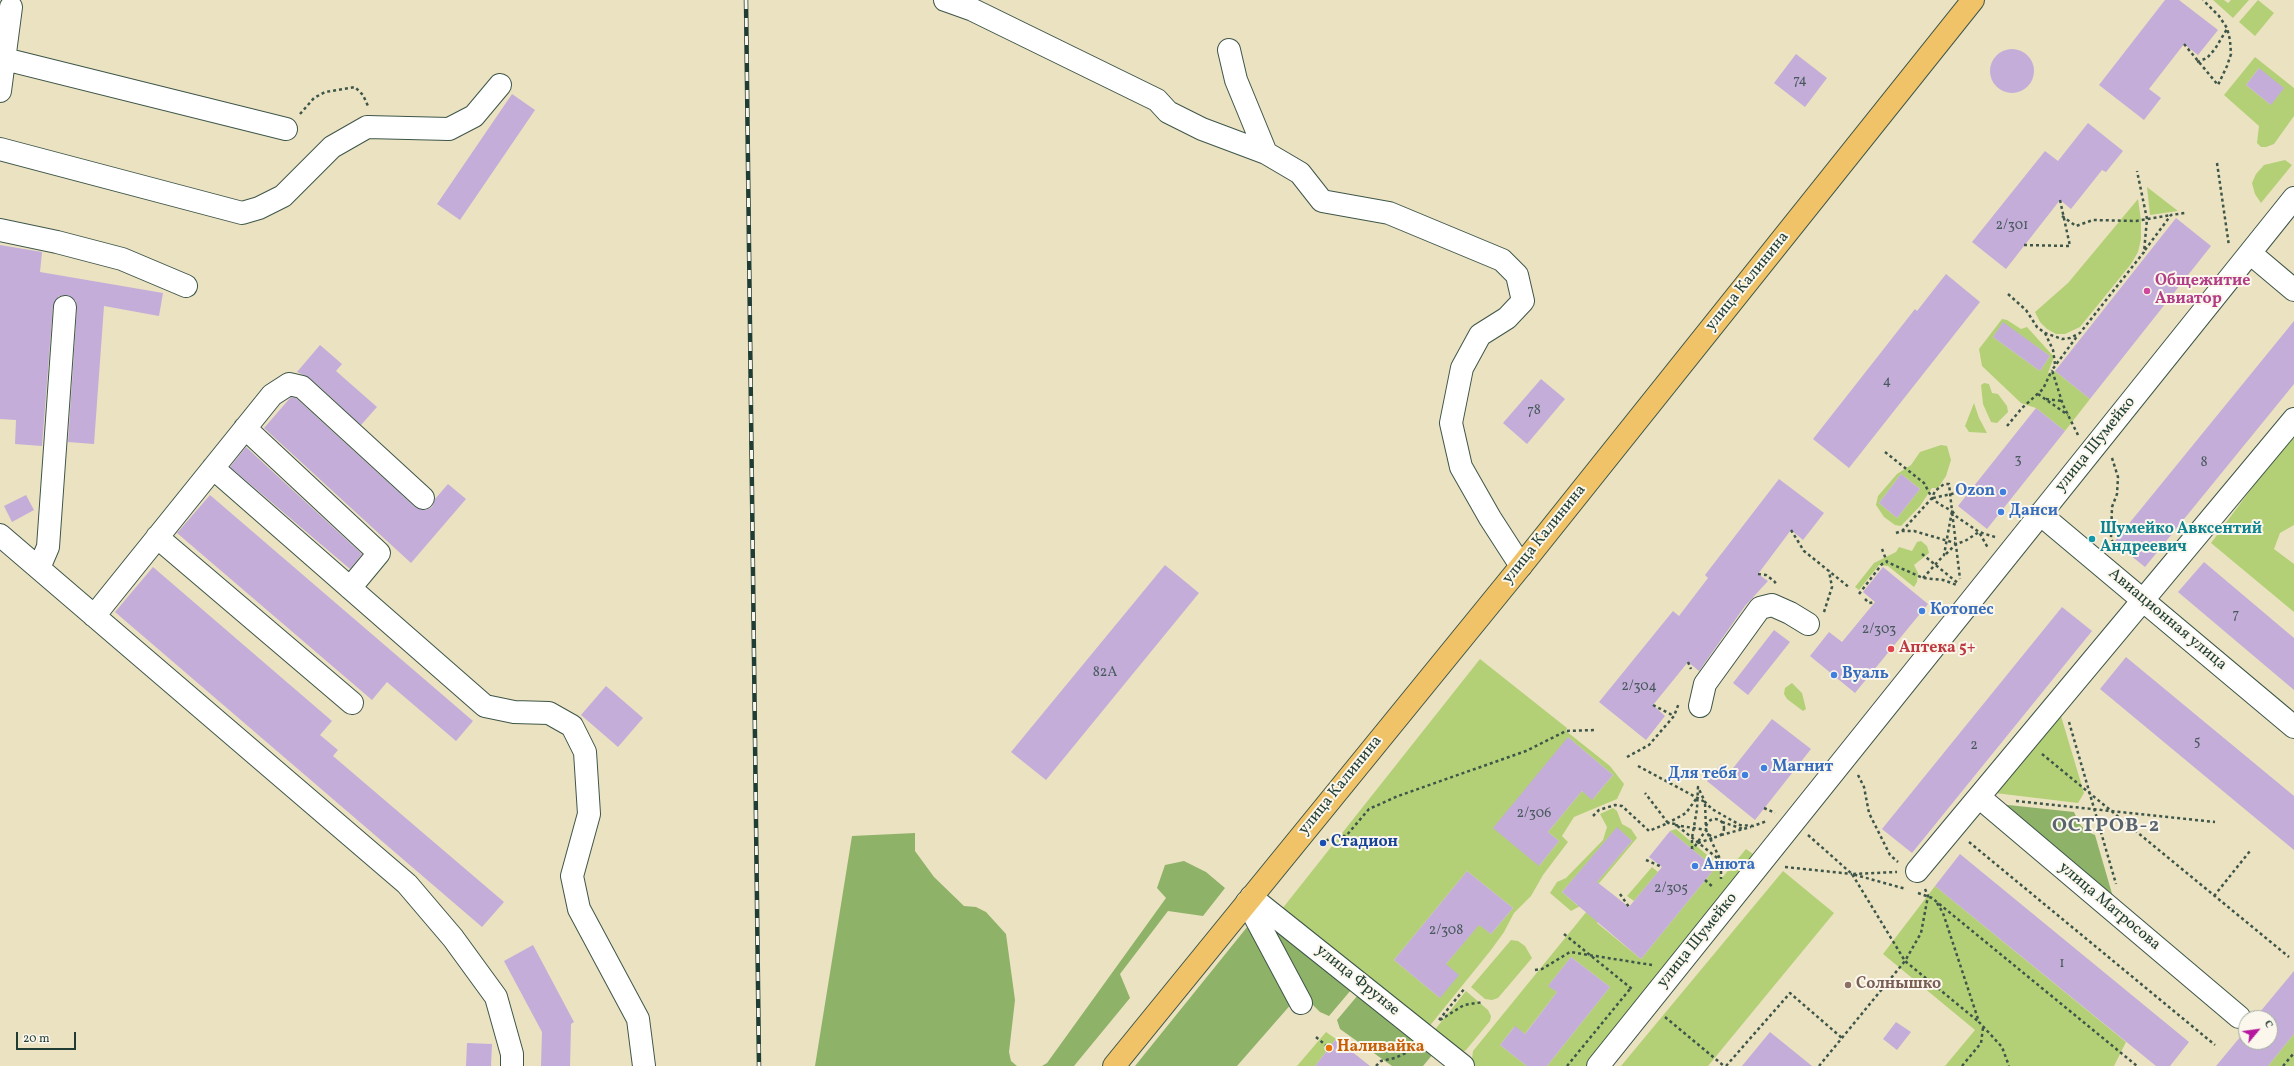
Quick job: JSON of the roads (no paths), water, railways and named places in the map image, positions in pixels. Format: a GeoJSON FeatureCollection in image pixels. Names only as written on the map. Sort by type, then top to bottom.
{"type":"FeatureCollection","features":[{"type":"Feature","properties":{"kind":"main road","name":"улица Калинина"},"geometry":{"type":"LineString","coordinates":[[1114,1066],[1521,566],[1973,0]]}},
{"type":"Feature","properties":{"kind":"street"},"geometry":{"type":"LineString","coordinates":[[945,0],[974,10],[1157,100],[1168,112],[1202,129],[1266,152],[1300,174],[1322,201],[1390,213],[1502,260],[1517,275],[1523,301],[1507,318],[1480,336],[1462,368],[1451,423],[1461,467],[1490,518],[1521,566]]}},
{"type":"Feature","properties":{"kind":"street"},"geometry":{"type":"LineString","coordinates":[[0,91],[2,59],[10,7]]}},
{"type":"Feature","properties":{"kind":"street"},"geometry":{"type":"LineString","coordinates":[[1229,50],[1236,80],[1266,152]]}},
{"type":"Feature","properties":{"kind":"street"},"geometry":{"type":"LineString","coordinates":[[2,59],[286,129]]}},
{"type":"Feature","properties":{"kind":"street"},"geometry":{"type":"LineString","coordinates":[[0,149],[242,213],[259,208],[283,196],[332,146],[367,127],[449,129],[474,116],[500,85]]}},
{"type":"Feature","properties":{"kind":"street","name":"улица Шумейко"},"geometry":{"type":"LineString","coordinates":[[1598,1066],[2107,431],[2240,252],[2294,198]]}},
{"type":"Feature","properties":{"kind":"street"},"geometry":{"type":"LineString","coordinates":[[0,230],[57,242],[122,259],[186,286]]}},
{"type":"Feature","properties":{"kind":"street"},"geometry":{"type":"LineString","coordinates":[[2240,252],[2294,290]]}},
{"type":"Feature","properties":{"kind":"street"},"geometry":{"type":"LineString","coordinates":[[39,568],[48,547],[65,307]]}},
{"type":"Feature","properties":{"kind":"street"},"geometry":{"type":"LineString","coordinates":[[94,616],[272,395],[289,384],[302,387],[423,498]]}},
{"type":"Feature","properties":{"kind":"street"},"geometry":{"type":"LineString","coordinates":[[1917,871],[2294,419]]}},
{"type":"Feature","properties":{"kind":"street"},"geometry":{"type":"LineString","coordinates":[[245,428],[379,552],[350,588]]}},
{"type":"Feature","properties":{"kind":"street"},"geometry":{"type":"LineString","coordinates":[[213,468],[485,706],[514,712],[549,713],[572,726],[585,752],[589,814],[572,876],[579,909],[638,1019],[644,1066]]}},
{"type":"Feature","properties":{"kind":"street","name":"Авиационная улица"},"geometry":{"type":"LineString","coordinates":[[2040,514],[2294,727]]}},
{"type":"Feature","properties":{"kind":"street"},"geometry":{"type":"LineString","coordinates":[[0,534],[407,884],[453,938],[496,996],[512,1054],[512,1066]]}},
{"type":"Feature","properties":{"kind":"street"},"geometry":{"type":"LineString","coordinates":[[157,538],[352,703]]}},
{"type":"Feature","properties":{"kind":"street"},"geometry":{"type":"LineString","coordinates":[[1700,706],[1705,684],[1760,608],[1772,605],[1816,621]]}},
{"type":"Feature","properties":{"kind":"street","name":"улица Матросова"},"geometry":{"type":"LineString","coordinates":[[1980,797],[2238,1016]]}},
{"type":"Feature","properties":{"kind":"street"},"geometry":{"type":"LineString","coordinates":[[1249,899],[1301,1003]]}},
{"type":"Feature","properties":{"kind":"street","name":"улица Фрунзе"},"geometry":{"type":"LineString","coordinates":[[1249,899],[1463,1066]]}},
{"type":"Feature","properties":{"kind":"railway"},"geometry":{"type":"LineString","coordinates":[[746,0],[759,1066]]}},
{"type":"Feature","properties":{"kind":"place","name":"Общежитие Авиатор"},"geometry":{"type":"Point","coordinates":[2147,291]}},
{"type":"Feature","properties":{"kind":"place","name":"Ozon"},"geometry":{"type":"Point","coordinates":[2003,492]}},
{"type":"Feature","properties":{"kind":"place","name":"Данси"},"geometry":{"type":"Point","coordinates":[2001,512]}},
{"type":"Feature","properties":{"kind":"place","name":"Шумейко Авксентий Андреевич"},"geometry":{"type":"Point","coordinates":[2092,539]}},
{"type":"Feature","properties":{"kind":"place","name":"Котопес"},"geometry":{"type":"Point","coordinates":[1922,611]}},
{"type":"Feature","properties":{"kind":"place","name":"Аптека 5+"},"geometry":{"type":"Point","coordinates":[1891,649]}},
{"type":"Feature","properties":{"kind":"place","name":"Вуаль"},"geometry":{"type":"Point","coordinates":[1834,675]}},
{"type":"Feature","properties":{"kind":"place","name":"Магнит"},"geometry":{"type":"Point","coordinates":[1764,768]}},
{"type":"Feature","properties":{"kind":"place","name":"Для тебя"},"geometry":{"type":"Point","coordinates":[1745,775]}},
{"type":"Feature","properties":{"kind":"place","name":"Стадион"},"geometry":{"type":"Point","coordinates":[1323,843]}},
{"type":"Feature","properties":{"kind":"place","name":"Анюта"},"geometry":{"type":"Point","coordinates":[1695,866]}},
{"type":"Feature","properties":{"kind":"place","name":"Солнышко"},"geometry":{"type":"Point","coordinates":[1848,985]}},
{"type":"Feature","properties":{"kind":"place","name":"Наливайка"},"geometry":{"type":"Point","coordinates":[1329,1048]}},
{"type":"Feature","properties":{"kind":"district","name":"ОСТРОВ-2"},"geometry":{"type":"Point","coordinates":[2106,827]}}]}
